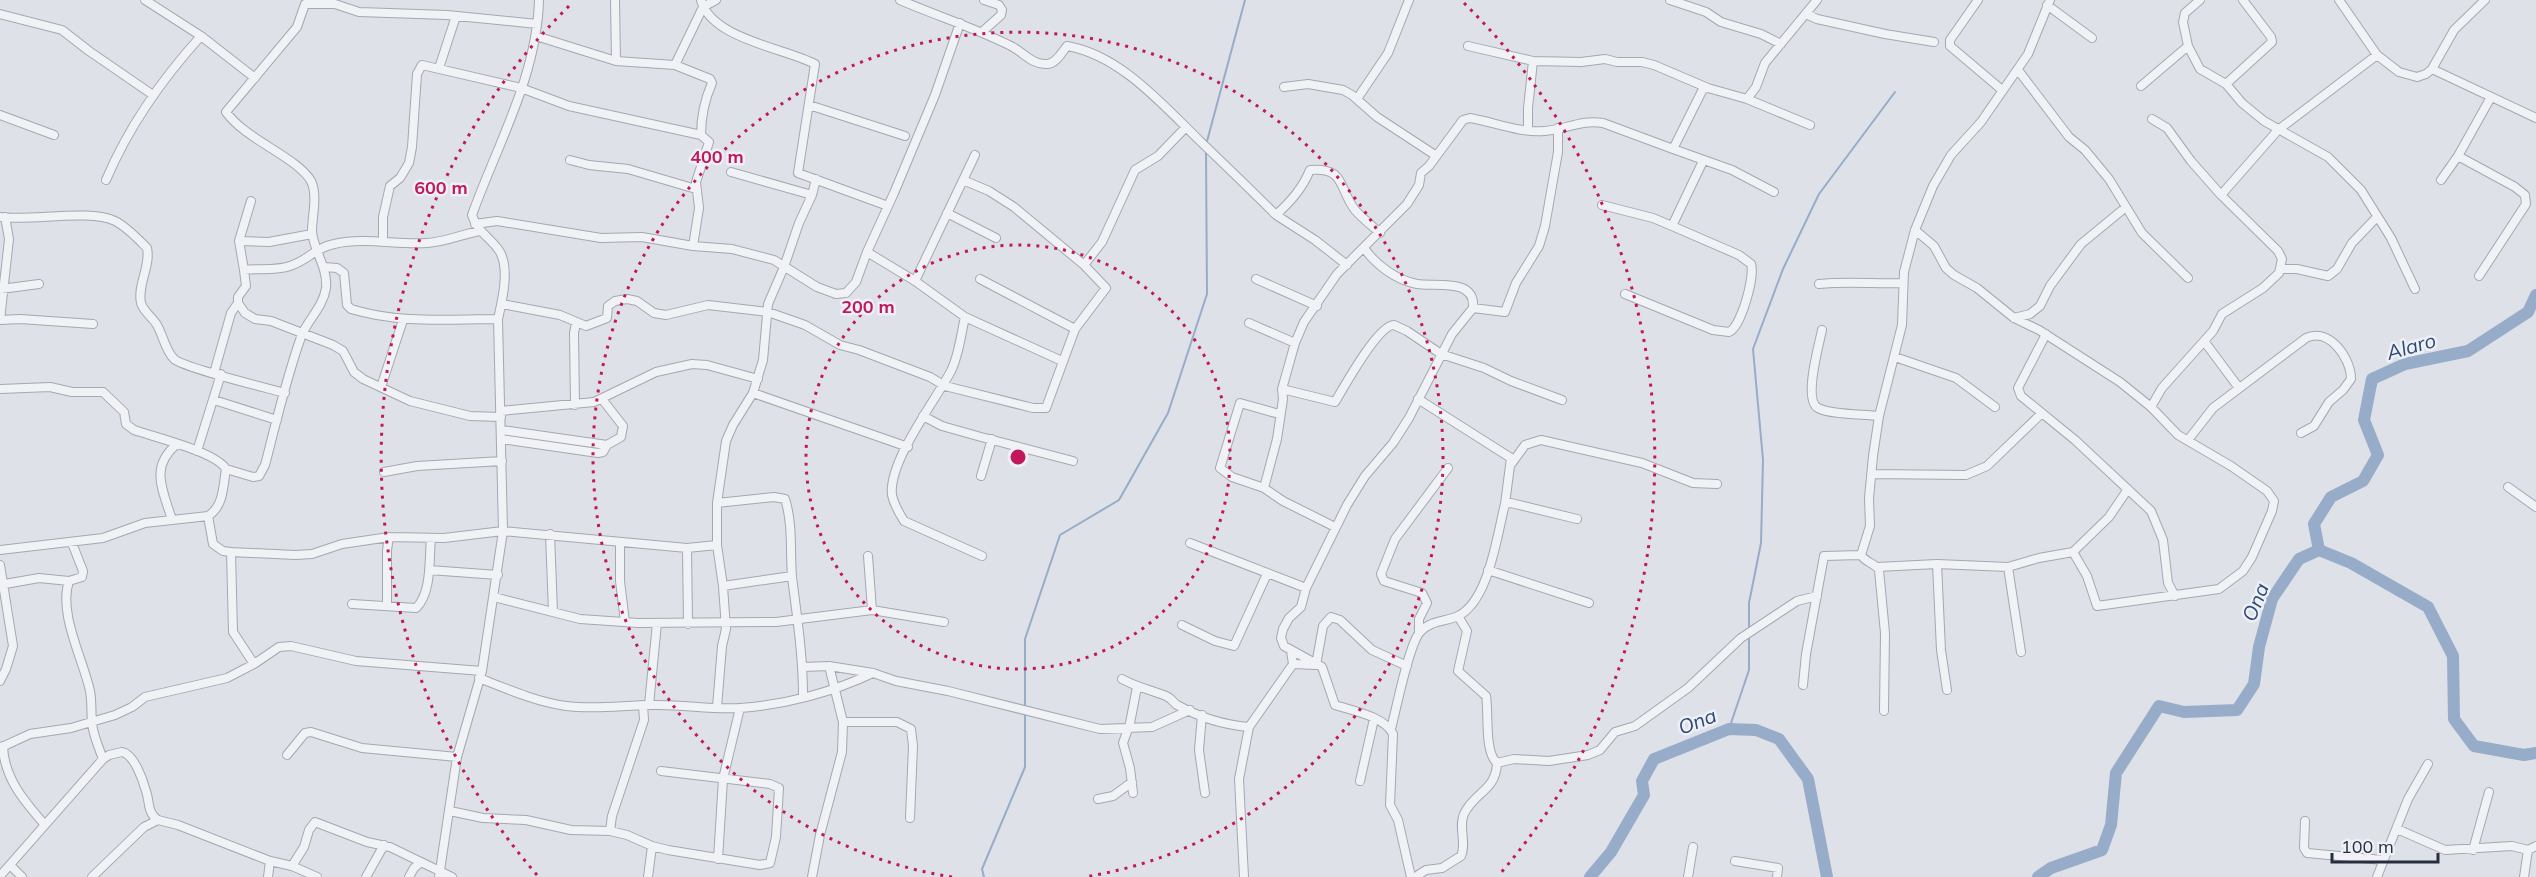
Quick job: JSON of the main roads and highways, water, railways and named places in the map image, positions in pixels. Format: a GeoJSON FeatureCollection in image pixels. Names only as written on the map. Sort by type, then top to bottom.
{"type":"FeatureCollection","features":[{"type":"Feature","properties":{"kind":"waterway"},"geometry":{"type":"LineString","coordinates":[[1206,145],[1245,0]]}},
{"type":"Feature","properties":{"kind":"waterway"},"geometry":{"type":"LineString","coordinates":[[1749,631],[1749,603],[1761,543],[1763,460],[1753,349],[1783,269],[1819,194],[1895,92]]}},
{"type":"Feature","properties":{"kind":"waterway"},"geometry":{"type":"LineString","coordinates":[[1025,708],[1025,639],[1060,535],[1119,500],[1168,413],[1207,294],[1206,151]]}},
{"type":"Feature","properties":{"kind":"waterway","name":"Alaro"},"geometry":{"type":"LineString","coordinates":[[2319,550],[2314,524],[2331,497],[2363,481],[2378,455],[2364,420],[2372,379],[2405,364],[2468,351],[2528,312],[2536,295]]}},
{"type":"Feature","properties":{"kind":"waterway","name":"Ona"},"geometry":{"type":"LineString","coordinates":[[2038,877],[2051,868],[2102,850],[2111,825],[2116,773],[2159,706],[2184,712],[2237,710],[2254,684],[2259,647],[2272,599],[2299,559],[2319,550],[2351,563],[2428,607],[2453,656],[2454,719],[2474,746],[2524,755],[2536,753]]}},
{"type":"Feature","properties":{"kind":"waterway"},"geometry":{"type":"LineString","coordinates":[[1729,729],[1749,670],[1749,637]]}},
{"type":"Feature","properties":{"kind":"waterway"},"geometry":{"type":"LineString","coordinates":[[984,877],[982,869],[1025,767],[1025,713]]}},
{"type":"Feature","properties":{"kind":"waterway","name":"Ona"},"geometry":{"type":"LineString","coordinates":[[1590,877],[1611,852],[1644,795],[1642,781],[1654,759],[1729,729],[1756,730],[1779,739],[1808,779],[1827,877]]}}]}
